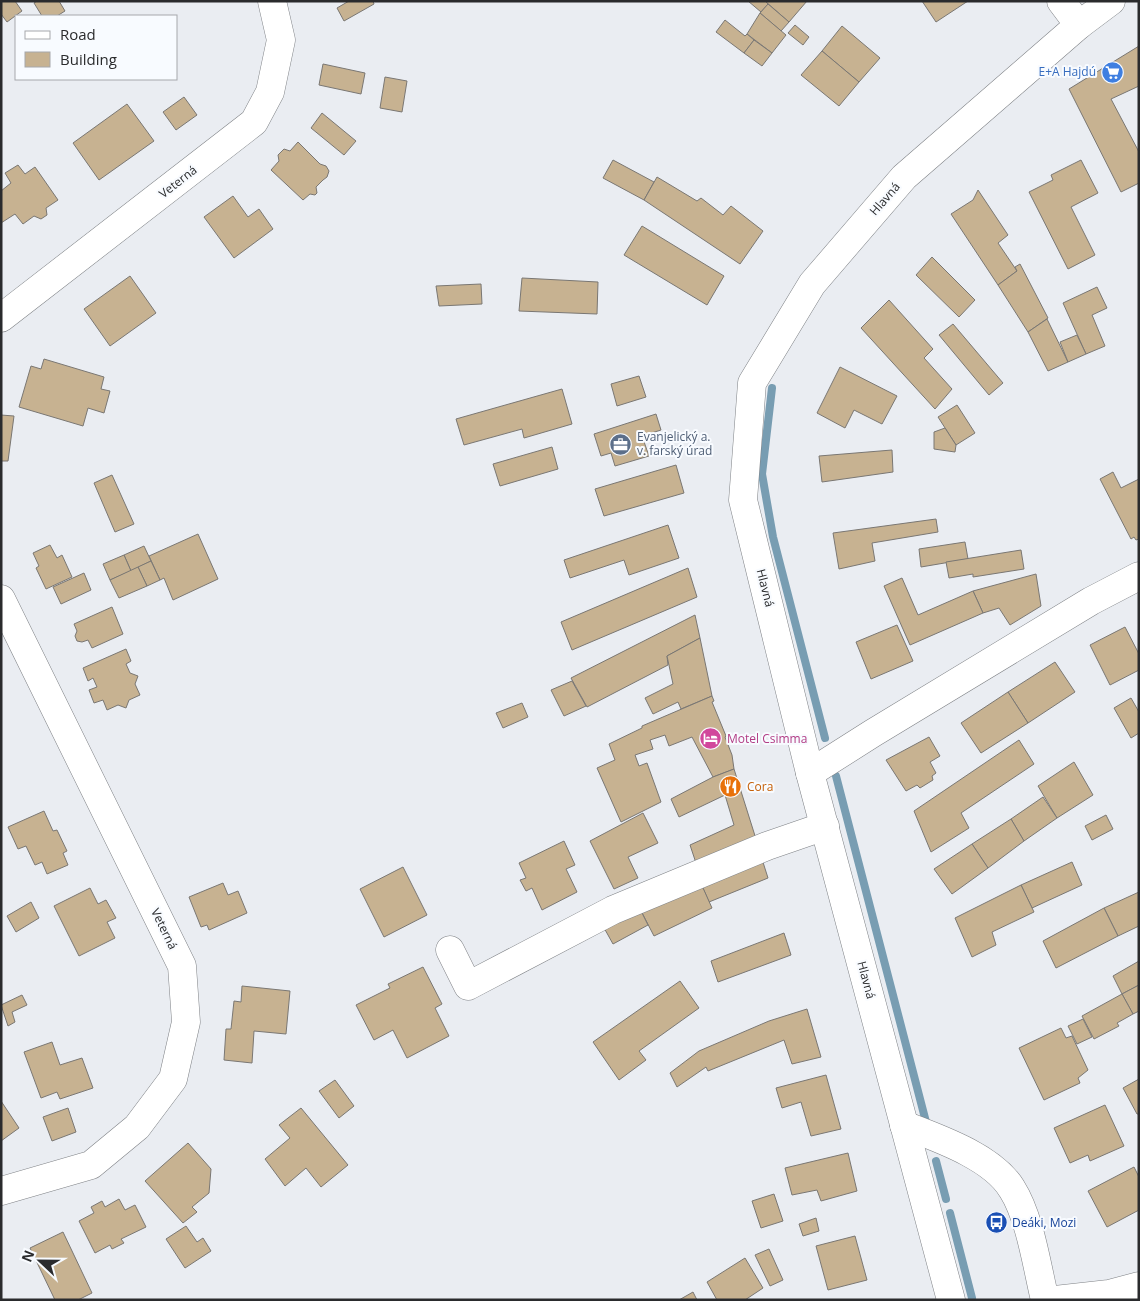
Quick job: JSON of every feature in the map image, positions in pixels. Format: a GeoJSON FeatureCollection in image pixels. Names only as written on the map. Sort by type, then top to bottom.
{"type":"FeatureCollection","features":[{"type":"Feature","properties":{"kind":"street","name":"Veterná"},"geometry":{"type":"LineString","coordinates":[[1,318],[254,122],[270,92],[281,40],[272,1]]}},
{"type":"Feature","properties":{"kind":"street"},"geometry":{"type":"LineString","coordinates":[[1062,1],[1079,25]]}},
{"type":"Feature","properties":{"kind":"street","name":"Hlavná"},"geometry":{"type":"LineString","coordinates":[[951,1300],[810,773],[743,500],[752,383],[812,284],[904,177],[1079,25],[1111,1]]}},
{"type":"Feature","properties":{"kind":"street"},"geometry":{"type":"LineString","coordinates":[[810,773],[873,732],[1091,601],[1139,576]]}},
{"type":"Feature","properties":{"kind":"street","name":"Veterná"},"geometry":{"type":"LineString","coordinates":[[1,598],[182,966],[186,1022],[173,1079],[137,1127],[91,1165],[1,1191]]}},
{"type":"Feature","properties":{"kind":"street"},"geometry":{"type":"LineString","coordinates":[[450,950],[468,986],[613,910],[766,846],[825,826]]}},
{"type":"Feature","properties":{"kind":"street"},"geometry":{"type":"LineString","coordinates":[[904,1125],[954,1144],[993,1169],[1012,1188],[1026,1222],[1045,1300]]}},
{"type":"Feature","properties":{"kind":"street"},"geometry":{"type":"LineString","coordinates":[[1055,1300],[1109,1294],[1139,1286]]}},
{"type":"Feature","properties":{"kind":"building"},"geometry":{"type":"Polygon","coordinates":[[[1,1],[15,1],[22,11],[7,22],[1,14],[1,1]]]}},
{"type":"Feature","properties":{"kind":"building"},"geometry":{"type":"Polygon","coordinates":[[[37,1],[59,1],[65,11],[59,15],[41,15],[34,3],[37,1]]]}},
{"type":"Feature","properties":{"kind":"building"},"geometry":{"type":"Polygon","coordinates":[[[349,1],[373,1],[374,4],[344,21],[337,8],[349,1]]]}},
{"type":"Feature","properties":{"kind":"building"},"geometry":{"type":"Polygon","coordinates":[[[748,1],[765,1],[768,4],[761,12],[748,1]]]}},
{"type":"Feature","properties":{"kind":"building"},"geometry":{"type":"Polygon","coordinates":[[[765,1],[807,1],[789,22],[765,1]]]}},
{"type":"Feature","properties":{"kind":"building"},"geometry":{"type":"Polygon","coordinates":[[[922,1],[968,1],[936,22],[922,1]]]}},
{"type":"Feature","properties":{"kind":"building"},"geometry":{"type":"Polygon","coordinates":[[[768,4],[789,22],[781,31],[760,13],[768,4]]]}},
{"type":"Feature","properties":{"kind":"building"},"geometry":{"type":"Polygon","coordinates":[[[760,13],[786,35],[772,53],[747,34],[760,13]]]}},
{"type":"Feature","properties":{"kind":"building"},"geometry":{"type":"Polygon","coordinates":[[[725,20],[745,36],[747,34],[754,40],[744,53],[716,32],[725,20]]]}},
{"type":"Feature","properties":{"kind":"building"},"geometry":{"type":"Polygon","coordinates":[[[795,25],[809,37],[803,45],[788,33],[795,25]]]}},
{"type":"Feature","properties":{"kind":"building"},"geometry":{"type":"Polygon","coordinates":[[[842,26],[880,58],[859,82],[822,51],[842,26]]]}},
{"type":"Feature","properties":{"kind":"building"},"geometry":{"type":"Polygon","coordinates":[[[754,40],[772,53],[762,66],[744,53],[754,40]]]}},
{"type":"Feature","properties":{"kind":"building"},"geometry":{"type":"Polygon","coordinates":[[[1139,46],[1139,86],[1111,99],[1139,152],[1139,183],[1121,192],[1069,89],[1139,46]]]}},
{"type":"Feature","properties":{"kind":"building"},"geometry":{"type":"Polygon","coordinates":[[[822,51],[859,82],[839,106],[801,75],[822,51]]]}},
{"type":"Feature","properties":{"kind":"building"},"geometry":{"type":"Polygon","coordinates":[[[323,64],[365,73],[361,94],[319,85],[323,64]]]}},
{"type":"Feature","properties":{"kind":"building"},"geometry":{"type":"Polygon","coordinates":[[[385,77],[407,81],[402,112],[380,108],[385,77]]]}},
{"type":"Feature","properties":{"kind":"building"},"geometry":{"type":"Polygon","coordinates":[[[184,97],[197,115],[176,130],[163,112],[184,97]]]}},
{"type":"Feature","properties":{"kind":"building"},"geometry":{"type":"Polygon","coordinates":[[[127,104],[154,141],[99,180],[73,143],[127,104]]]}},
{"type":"Feature","properties":{"kind":"building"},"geometry":{"type":"Polygon","coordinates":[[[322,113],[356,141],[344,155],[311,128],[322,113]]]}},
{"type":"Feature","properties":{"kind":"building"},"geometry":{"type":"Polygon","coordinates":[[[298,142],[320,164],[326,166],[329,171],[327,177],[316,187],[317,193],[315,195],[310,194],[303,200],[271,170],[279,161],[278,155],[284,149],[290,151],[298,142]]]}},
{"type":"Feature","properties":{"kind":"building"},"geometry":{"type":"Polygon","coordinates":[[[613,160],[654,182],[644,200],[603,178],[613,160]]]}},
{"type":"Feature","properties":{"kind":"building"},"geometry":{"type":"Polygon","coordinates":[[[1081,160],[1098,193],[1071,207],[1095,255],[1068,269],[1029,192],[1053,180],[1051,175],[1081,160]]]}},
{"type":"Feature","properties":{"kind":"building"},"geometry":{"type":"Polygon","coordinates":[[[18,165],[25,174],[35,167],[58,200],[46,208],[47,215],[41,219],[34,216],[23,224],[15,214],[1,223],[1,191],[11,183],[5,173],[18,165]]]}},
{"type":"Feature","properties":{"kind":"building"},"geometry":{"type":"Polygon","coordinates":[[[657,177],[697,201],[701,198],[723,215],[731,206],[763,231],[740,264],[644,200],[657,177]]]}},
{"type":"Feature","properties":{"kind":"building"},"geometry":{"type":"Polygon","coordinates":[[[978,190],[1008,235],[998,243],[1017,271],[998,285],[951,214],[973,200],[978,190]]]}},
{"type":"Feature","properties":{"kind":"building"},"geometry":{"type":"Polygon","coordinates":[[[233,196],[248,217],[259,209],[273,229],[234,258],[204,217],[233,196]]]}},
{"type":"Feature","properties":{"kind":"building"},"geometry":{"type":"Polygon","coordinates":[[[642,226],[724,276],[707,305],[624,255],[642,226]]]}},
{"type":"Feature","properties":{"kind":"building"},"geometry":{"type":"Polygon","coordinates":[[[932,257],[975,300],[959,317],[916,275],[932,257]]]}},
{"type":"Feature","properties":{"kind":"building"},"geometry":{"type":"Polygon","coordinates":[[[1020,264],[1048,318],[1028,332],[998,285],[1017,271],[1015,267],[1020,264]]]}},
{"type":"Feature","properties":{"kind":"building"},"geometry":{"type":"Polygon","coordinates":[[[130,276],[156,313],[110,346],[84,309],[130,276]]]}},
{"type":"Feature","properties":{"kind":"building"},"geometry":{"type":"Polygon","coordinates":[[[522,278],[598,282],[597,314],[519,311],[522,278]]]}},
{"type":"Feature","properties":{"kind":"building"},"geometry":{"type":"Polygon","coordinates":[[[481,284],[482,304],[439,306],[436,286],[481,284]]]}},
{"type":"Feature","properties":{"kind":"building"},"geometry":{"type":"Polygon","coordinates":[[[1097,287],[1107,308],[1092,315],[1105,346],[1086,354],[1063,303],[1097,287]]]}},
{"type":"Feature","properties":{"kind":"building"},"geometry":{"type":"Polygon","coordinates":[[[889,300],[933,349],[924,358],[952,389],[935,409],[861,328],[889,300]]]}},
{"type":"Feature","properties":{"kind":"building"},"geometry":{"type":"Polygon","coordinates":[[[1047,319],[1068,362],[1048,371],[1028,332],[1047,319]]]}},
{"type":"Feature","properties":{"kind":"building"},"geometry":{"type":"Polygon","coordinates":[[[953,324],[1003,383],[989,395],[939,335],[953,324]]]}},
{"type":"Feature","properties":{"kind":"building"},"geometry":{"type":"Polygon","coordinates":[[[1077,335],[1086,354],[1068,362],[1060,342],[1077,335]]]}},
{"type":"Feature","properties":{"kind":"building"},"geometry":{"type":"Polygon","coordinates":[[[44,359],[104,377],[101,389],[110,391],[104,413],[88,408],[83,426],[19,407],[31,366],[41,369],[44,359]]]}},
{"type":"Feature","properties":{"kind":"building"},"geometry":{"type":"Polygon","coordinates":[[[840,367],[897,396],[882,424],[854,410],[845,428],[817,413],[840,367]]]}},
{"type":"Feature","properties":{"kind":"building"},"geometry":{"type":"Polygon","coordinates":[[[639,376],[646,397],[617,406],[611,384],[639,376]]]}},
{"type":"Feature","properties":{"kind":"building"},"geometry":{"type":"Polygon","coordinates":[[[562,389],[572,424],[524,438],[522,429],[464,445],[456,419],[562,389]]]}},
{"type":"Feature","properties":{"kind":"building"},"geometry":{"type":"Polygon","coordinates":[[[957,405],[975,433],[956,445],[938,417],[957,405]]]}},
{"type":"Feature","properties":{"kind":"building","name":"Evanjelický a. v. farský úrad"},"geometry":{"type":"Polygon","coordinates":[[[656,414],[661,430],[642,436],[649,456],[615,466],[611,453],[601,456],[594,434],[656,414]]]}},
{"type":"Feature","properties":{"kind":"building"},"geometry":{"type":"Polygon","coordinates":[[[1,415],[14,416],[8,461],[1,461],[1,415]]]}},
{"type":"Feature","properties":{"kind":"building"},"geometry":{"type":"Polygon","coordinates":[[[945,428],[956,445],[955,452],[934,449],[934,432],[945,428]]]}},
{"type":"Feature","properties":{"kind":"building"},"geometry":{"type":"Polygon","coordinates":[[[552,447],[558,469],[500,486],[493,464],[552,447]]]}},
{"type":"Feature","properties":{"kind":"building"},"geometry":{"type":"Polygon","coordinates":[[[892,450],[893,472],[822,482],[819,456],[892,450]]]}},
{"type":"Feature","properties":{"kind":"building"},"geometry":{"type":"Polygon","coordinates":[[[676,465],[684,493],[604,516],[595,489],[676,465]]]}},
{"type":"Feature","properties":{"kind":"building"},"geometry":{"type":"Polygon","coordinates":[[[1113,472],[1121,488],[1139,479],[1139,539],[1136,540],[1134,537],[1131,539],[1100,479],[1113,472]]]}},
{"type":"Feature","properties":{"kind":"building"},"geometry":{"type":"Polygon","coordinates":[[[112,475],[134,524],[115,532],[94,483],[112,475]]]}},
{"type":"Feature","properties":{"kind":"building"},"geometry":{"type":"Polygon","coordinates":[[[936,519],[938,532],[872,543],[875,561],[839,569],[833,533],[936,519]]]}},
{"type":"Feature","properties":{"kind":"building"},"geometry":{"type":"Polygon","coordinates":[[[668,525],[679,558],[629,575],[624,560],[570,578],[564,560],[668,525]]]}},
{"type":"Feature","properties":{"kind":"building"},"geometry":{"type":"Polygon","coordinates":[[[198,534],[218,579],[173,600],[164,578],[160,580],[149,556],[198,534]]]}},
{"type":"Feature","properties":{"kind":"building"},"geometry":{"type":"Polygon","coordinates":[[[965,542],[968,559],[921,567],[919,549],[965,542]]]}},
{"type":"Feature","properties":{"kind":"building"},"geometry":{"type":"Polygon","coordinates":[[[50,545],[57,558],[62,555],[72,577],[46,589],[36,568],[39,566],[33,553],[50,545]]]}},
{"type":"Feature","properties":{"kind":"building"},"geometry":{"type":"Polygon","coordinates":[[[144,546],[151,561],[131,571],[124,555],[144,546]]]}},
{"type":"Feature","properties":{"kind":"building"},"geometry":{"type":"Polygon","coordinates":[[[1021,550],[1024,569],[973,577],[973,574],[949,578],[946,562],[1021,550]]]}},
{"type":"Feature","properties":{"kind":"building"},"geometry":{"type":"Polygon","coordinates":[[[124,555],[131,571],[110,580],[103,564],[124,555]]]}},
{"type":"Feature","properties":{"kind":"building"},"geometry":{"type":"Polygon","coordinates":[[[151,561],[160,580],[147,586],[138,567],[151,561]]]}},
{"type":"Feature","properties":{"kind":"building"},"geometry":{"type":"Polygon","coordinates":[[[138,567],[147,586],[119,598],[110,580],[138,567]]]}},
{"type":"Feature","properties":{"kind":"building"},"geometry":{"type":"Polygon","coordinates":[[[688,568],[697,597],[572,650],[561,622],[688,568]]]}},
{"type":"Feature","properties":{"kind":"building"},"geometry":{"type":"Polygon","coordinates":[[[84,573],[91,590],[61,604],[53,587],[84,573]]]}},
{"type":"Feature","properties":{"kind":"building"},"geometry":{"type":"Polygon","coordinates":[[[1036,574],[1041,606],[1010,625],[999,608],[983,613],[973,591],[1036,574]]]}},
{"type":"Feature","properties":{"kind":"building"},"geometry":{"type":"Polygon","coordinates":[[[902,578],[918,615],[973,591],[983,613],[910,645],[884,586],[902,578]]]}},
{"type":"Feature","properties":{"kind":"building"},"geometry":{"type":"Polygon","coordinates":[[[112,607],[123,634],[92,648],[88,640],[77,641],[75,636],[77,631],[74,624],[112,607]]]}},
{"type":"Feature","properties":{"kind":"building"},"geometry":{"type":"Polygon","coordinates":[[[695,615],[700,638],[667,656],[668,665],[587,707],[571,678],[695,615]]]}},
{"type":"Feature","properties":{"kind":"building"},"geometry":{"type":"Polygon","coordinates":[[[897,625],[913,661],[871,679],[856,642],[897,625]]]}},
{"type":"Feature","properties":{"kind":"building"},"geometry":{"type":"Polygon","coordinates":[[[1125,627],[1139,654],[1139,670],[1110,685],[1090,645],[1125,627]]]}},
{"type":"Feature","properties":{"kind":"building"},"geometry":{"type":"Polygon","coordinates":[[[700,638],[712,696],[681,709],[678,702],[653,714],[645,698],[673,684],[667,656],[700,638]]]}},
{"type":"Feature","properties":{"kind":"building"},"geometry":{"type":"Polygon","coordinates":[[[126,649],[131,661],[126,664],[130,673],[138,676],[135,684],[140,695],[129,700],[126,708],[118,705],[107,710],[103,700],[94,703],[89,690],[97,687],[93,678],[88,681],[83,668],[126,649]]]}},
{"type":"Feature","properties":{"kind":"building"},"geometry":{"type":"Polygon","coordinates":[[[1055,662],[1075,692],[1028,723],[1008,692],[1055,662]]]}},
{"type":"Feature","properties":{"kind":"building"},"geometry":{"type":"Polygon","coordinates":[[[572,681],[586,706],[564,716],[551,690],[572,681]]]}},
{"type":"Feature","properties":{"kind":"building"},"geometry":{"type":"Polygon","coordinates":[[[1008,692],[1028,723],[981,753],[961,723],[1008,692]]]}},
{"type":"Feature","properties":{"kind":"building"},"geometry":{"type":"Polygon","coordinates":[[[712,696],[714,701],[712,702],[732,755],[734,769],[713,777],[692,737],[669,746],[665,735],[650,740],[653,749],[635,755],[639,766],[647,763],[661,802],[621,822],[597,768],[615,760],[609,744],[642,728],[642,726],[712,696]]]}},
{"type":"Feature","properties":{"kind":"building"},"geometry":{"type":"Polygon","coordinates":[[[1131,698],[1139,712],[1139,733],[1131,738],[1114,708],[1131,698]]]}},
{"type":"Feature","properties":{"kind":"building"},"geometry":{"type":"Polygon","coordinates":[[[522,703],[528,717],[503,728],[496,713],[522,703]]]}},
{"type":"Feature","properties":{"kind":"building"},"geometry":{"type":"Polygon","coordinates":[[[929,737],[940,756],[930,762],[936,773],[932,776],[933,780],[920,788],[917,785],[906,791],[886,760],[929,737]]]}},
{"type":"Feature","properties":{"kind":"building"},"geometry":{"type":"Polygon","coordinates":[[[1019,740],[1034,764],[961,813],[969,828],[931,852],[914,811],[1019,740]]]}},
{"type":"Feature","properties":{"kind":"building"},"geometry":{"type":"Polygon","coordinates":[[[1074,762],[1093,795],[1057,818],[1038,786],[1074,762]]]}},
{"type":"Feature","properties":{"kind":"building"},"geometry":{"type":"Polygon","coordinates":[[[734,769],[756,839],[697,866],[690,845],[734,825],[725,795],[679,817],[671,799],[713,777],[734,769]]]}},
{"type":"Feature","properties":{"kind":"building"},"geometry":{"type":"Polygon","coordinates":[[[1043,797],[1057,818],[1024,841],[1011,819],[1043,797]]]}},
{"type":"Feature","properties":{"kind":"building"},"geometry":{"type":"Polygon","coordinates":[[[44,811],[53,831],[57,830],[67,851],[63,853],[68,865],[47,874],[42,862],[35,865],[26,846],[18,849],[8,827],[44,811]]]}},
{"type":"Feature","properties":{"kind":"building"},"geometry":{"type":"Polygon","coordinates":[[[643,813],[658,843],[628,857],[638,878],[614,889],[590,841],[643,813]]]}},
{"type":"Feature","properties":{"kind":"building"},"geometry":{"type":"Polygon","coordinates":[[[1106,815],[1113,829],[1092,840],[1085,826],[1106,815]]]}},
{"type":"Feature","properties":{"kind":"building"},"geometry":{"type":"Polygon","coordinates":[[[1011,819],[1024,841],[988,868],[972,844],[1011,819]]]}},
{"type":"Feature","properties":{"kind":"building"},"geometry":{"type":"Polygon","coordinates":[[[564,841],[575,865],[566,869],[577,892],[542,910],[532,888],[526,891],[520,880],[526,878],[519,863],[564,841]]]}},
{"type":"Feature","properties":{"kind":"building"},"geometry":{"type":"Polygon","coordinates":[[[972,844],[988,868],[952,894],[934,869],[972,844]]]}},
{"type":"Feature","properties":{"kind":"building"},"geometry":{"type":"Polygon","coordinates":[[[761,856],[768,878],[709,902],[699,879],[761,856]]]}},
{"type":"Feature","properties":{"kind":"building"},"geometry":{"type":"Polygon","coordinates":[[[1072,862],[1082,885],[1032,908],[1021,885],[1072,862]]]}},
{"type":"Feature","properties":{"kind":"building"},"geometry":{"type":"Polygon","coordinates":[[[403,867],[427,915],[384,937],[360,889],[403,867]]]}},
{"type":"Feature","properties":{"kind":"building"},"geometry":{"type":"Polygon","coordinates":[[[699,879],[712,908],[654,936],[639,907],[699,879]]]}},
{"type":"Feature","properties":{"kind":"building"},"geometry":{"type":"Polygon","coordinates":[[[223,883],[228,895],[238,891],[247,913],[209,930],[207,925],[201,927],[189,897],[223,883]]]}},
{"type":"Feature","properties":{"kind":"building"},"geometry":{"type":"Polygon","coordinates":[[[1021,885],[1034,912],[992,932],[996,945],[972,957],[955,918],[1021,885]]]}},
{"type":"Feature","properties":{"kind":"building"},"geometry":{"type":"Polygon","coordinates":[[[90,888],[98,904],[106,900],[116,918],[107,922],[115,938],[79,956],[54,906],[90,888]]]}},
{"type":"Feature","properties":{"kind":"building"},"geometry":{"type":"Polygon","coordinates":[[[1139,892],[1139,926],[1118,936],[1104,908],[1139,892]]]}},
{"type":"Feature","properties":{"kind":"building"},"geometry":{"type":"Polygon","coordinates":[[[31,902],[39,918],[16,932],[7,916],[31,902]]]}},
{"type":"Feature","properties":{"kind":"building"},"geometry":{"type":"Polygon","coordinates":[[[639,907],[648,925],[613,944],[603,926],[639,907]]]}},
{"type":"Feature","properties":{"kind":"building"},"geometry":{"type":"Polygon","coordinates":[[[1104,908],[1118,936],[1056,968],[1043,941],[1104,908]]]}},
{"type":"Feature","properties":{"kind":"building"},"geometry":{"type":"Polygon","coordinates":[[[784,933],[791,955],[718,982],[711,961],[784,933]]]}},
{"type":"Feature","properties":{"kind":"building"},"geometry":{"type":"Polygon","coordinates":[[[1139,961],[1139,985],[1122,994],[1113,976],[1139,961]]]}},
{"type":"Feature","properties":{"kind":"building"},"geometry":{"type":"Polygon","coordinates":[[[423,967],[442,1004],[435,1008],[449,1036],[407,1058],[393,1030],[374,1040],[356,1005],[390,988],[388,984],[423,967]]]}},
{"type":"Feature","properties":{"kind":"building"},"geometry":{"type":"Polygon","coordinates":[[[680,981],[699,1008],[639,1051],[646,1060],[619,1080],[593,1042],[680,981]]]}},
{"type":"Feature","properties":{"kind":"building"},"geometry":{"type":"Polygon","coordinates":[[[1139,985],[1139,1011],[1133,1014],[1122,994],[1139,985]]]}},
{"type":"Feature","properties":{"kind":"building"},"geometry":{"type":"Polygon","coordinates":[[[242,986],[290,991],[286,1034],[254,1031],[252,1063],[224,1060],[226,1029],[231,1029],[234,1001],[241,1002],[242,986]]]}},
{"type":"Feature","properties":{"kind":"building"},"geometry":{"type":"Polygon","coordinates":[[[1122,994],[1133,1014],[1117,1023],[1119,1026],[1094,1039],[1082,1016],[1122,994]]]}},
{"type":"Feature","properties":{"kind":"building"},"geometry":{"type":"Polygon","coordinates":[[[22,995],[27,1005],[12,1012],[15,1022],[8,1026],[1,1005],[22,995]]]}},
{"type":"Feature","properties":{"kind":"building"},"geometry":{"type":"Polygon","coordinates":[[[807,1009],[821,1057],[792,1064],[784,1040],[708,1071],[706,1067],[677,1087],[670,1073],[699,1051],[769,1021],[807,1009]]]}},
{"type":"Feature","properties":{"kind":"building"},"geometry":{"type":"Polygon","coordinates":[[[1083,1019],[1092,1037],[1077,1044],[1068,1026],[1083,1019]]]}},
{"type":"Feature","properties":{"kind":"building"},"geometry":{"type":"Polygon","coordinates":[[[1061,1028],[1066,1038],[1072,1036],[1088,1070],[1078,1078],[1080,1083],[1044,1100],[1019,1048],[1061,1028]]]}},
{"type":"Feature","properties":{"kind":"building"},"geometry":{"type":"Polygon","coordinates":[[[52,1042],[60,1065],[82,1058],[93,1088],[60,1099],[57,1092],[41,1098],[24,1052],[52,1042]]]}},
{"type":"Feature","properties":{"kind":"building"},"geometry":{"type":"Polygon","coordinates":[[[826,1075],[841,1129],[811,1136],[801,1102],[782,1108],[776,1088],[826,1075]]]}},
{"type":"Feature","properties":{"kind":"building"},"geometry":{"type":"Polygon","coordinates":[[[1139,1079],[1139,1114],[1137,1114],[1123,1088],[1139,1079]]]}},
{"type":"Feature","properties":{"kind":"building"},"geometry":{"type":"Polygon","coordinates":[[[335,1080],[354,1106],[339,1118],[319,1091],[335,1080]]]}},
{"type":"Feature","properties":{"kind":"building"},"geometry":{"type":"Polygon","coordinates":[[[1,1101],[19,1128],[1,1141],[1,1101]]]}},
{"type":"Feature","properties":{"kind":"building"},"geometry":{"type":"Polygon","coordinates":[[[1105,1105],[1124,1146],[1090,1161],[1088,1155],[1070,1163],[1054,1128],[1105,1105]]]}},
{"type":"Feature","properties":{"kind":"building"},"geometry":{"type":"Polygon","coordinates":[[[68,1108],[76,1132],[52,1141],[43,1117],[68,1108]]]}},
{"type":"Feature","properties":{"kind":"building"},"geometry":{"type":"Polygon","coordinates":[[[301,1108],[348,1165],[321,1187],[306,1168],[285,1186],[265,1159],[290,1138],[279,1125],[301,1108]]]}},
{"type":"Feature","properties":{"kind":"building"},"geometry":{"type":"Polygon","coordinates":[[[188,1143],[211,1169],[209,1193],[192,1207],[197,1212],[183,1223],[145,1181],[188,1143]]]}},
{"type":"Feature","properties":{"kind":"building"},"geometry":{"type":"Polygon","coordinates":[[[848,1153],[857,1191],[821,1201],[817,1190],[792,1195],[785,1168],[848,1153]]]}},
{"type":"Feature","properties":{"kind":"building"},"geometry":{"type":"Polygon","coordinates":[[[1134,1167],[1139,1177],[1139,1210],[1107,1227],[1088,1191],[1134,1167]]]}},
{"type":"Feature","properties":{"kind":"building"},"geometry":{"type":"Polygon","coordinates":[[[774,1194],[783,1221],[761,1228],[752,1201],[774,1194]]]}},
{"type":"Feature","properties":{"kind":"building"},"geometry":{"type":"Polygon","coordinates":[[[119,1199],[125,1210],[135,1205],[146,1227],[121,1239],[124,1243],[112,1249],[110,1245],[95,1253],[79,1221],[94,1213],[91,1207],[102,1201],[105,1207],[119,1199]]]}},
{"type":"Feature","properties":{"kind":"building"},"geometry":{"type":"Polygon","coordinates":[[[816,1218],[819,1231],[803,1236],[799,1224],[816,1218]]]}},
{"type":"Feature","properties":{"kind":"building"},"geometry":{"type":"Polygon","coordinates":[[[186,1226],[197,1242],[203,1238],[211,1251],[185,1268],[166,1239],[186,1226]]]}},
{"type":"Feature","properties":{"kind":"building"},"geometry":{"type":"Polygon","coordinates":[[[63,1232],[92,1293],[78,1300],[55,1300],[30,1248],[63,1232]]]}},
{"type":"Feature","properties":{"kind":"building"},"geometry":{"type":"Polygon","coordinates":[[[855,1236],[867,1280],[828,1290],[816,1246],[855,1236]]]}},
{"type":"Feature","properties":{"kind":"building"},"geometry":{"type":"Polygon","coordinates":[[[769,1249],[783,1280],[770,1286],[755,1255],[769,1249]]]}},
{"type":"Feature","properties":{"kind":"building"},"geometry":{"type":"Polygon","coordinates":[[[745,1258],[763,1288],[745,1300],[717,1300],[707,1282],[745,1258]]]}},
{"type":"Feature","properties":{"kind":"building"},"geometry":{"type":"Polygon","coordinates":[[[693,1292],[697,1300],[679,1300],[693,1292]]]}},
{"type":"Feature","properties":{"kind":"waterway"},"geometry":{"type":"LineString","coordinates":[[772,388],[762,474],[773,537],[825,738]]}},
{"type":"Feature","properties":{"kind":"waterway"},"geometry":{"type":"LineString","coordinates":[[836,776],[926,1122]]}},
{"type":"Feature","properties":{"kind":"waterway"},"geometry":{"type":"LineString","coordinates":[[936,1161],[946,1199]]}},
{"type":"Feature","properties":{"kind":"waterway"},"geometry":{"type":"LineString","coordinates":[[950,1213],[972,1298]]}},
{"type":"Feature","properties":{"kind":"place","name":"E+A Hajdú"},"geometry":{"type":"Point","coordinates":[1112,72]}},
{"type":"Feature","properties":{"kind":"place","name":"Evanjelický a. v. farský úrad"},"geometry":{"type":"Point","coordinates":[621,444]}},
{"type":"Feature","properties":{"kind":"place","name":"Motel Csimma"},"geometry":{"type":"Point","coordinates":[711,739]}},
{"type":"Feature","properties":{"kind":"place","name":"Cora"},"geometry":{"type":"Point","coordinates":[731,787]}},
{"type":"Feature","properties":{"kind":"place","name":"Deáki, Mozi"},"geometry":{"type":"Point","coordinates":[996,1223]}}]}
